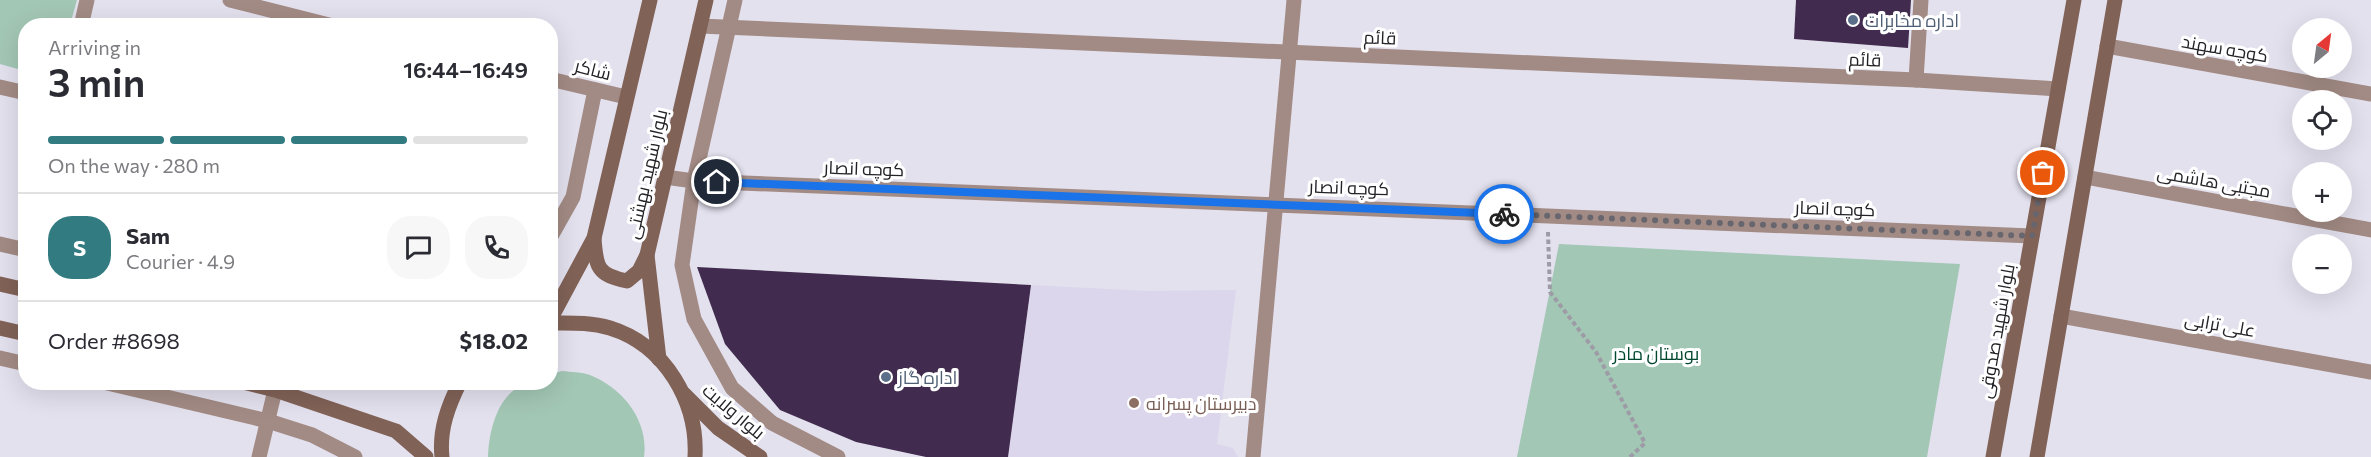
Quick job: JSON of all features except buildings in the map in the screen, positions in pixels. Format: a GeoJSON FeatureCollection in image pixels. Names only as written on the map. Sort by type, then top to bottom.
{"type":"FeatureCollection","features":[{"type":"Feature","properties":{"kind":"main road","name":"بلوار شهید بهشتی"},"geometry":{"type":"LineString","coordinates":[[558,306],[594,238],[650,0]]}},
{"type":"Feature","properties":{"kind":"main road","name":"بلوار شهید بهشتی"},"geometry":{"type":"LineString","coordinates":[[659,359],[647,255],[706,0]]}},
{"type":"Feature","properties":{"kind":"main road","name":"بلوار شهید صدوقی"},"geometry":{"type":"LineString","coordinates":[[1993,457],[2074,0]]}},
{"type":"Feature","properties":{"kind":"main road"},"geometry":{"type":"LineString","coordinates":[[2037,457],[2115,0]]}},
{"type":"Feature","properties":{"kind":"main road"},"geometry":{"type":"LineString","coordinates":[[594,238],[596,262],[609,277],[627,281],[639,271],[647,255]]}},
{"type":"Feature","properties":{"kind":"main road"},"geometry":{"type":"LineString","coordinates":[[0,284],[18,288]]}},
{"type":"Feature","properties":{"kind":"main road"},"geometry":{"type":"LineString","coordinates":[[558,321],[584,322],[611,329],[637,341],[659,359],[673,375],[684,393],[696,436],[695,457]]}},
{"type":"Feature","properties":{"kind":"main road"},"geometry":{"type":"LineString","coordinates":[[0,328],[18,332]]}},
{"type":"Feature","properties":{"kind":"main road"},"geometry":{"type":"LineString","coordinates":[[275,390],[396,431],[426,457]]}},
{"type":"Feature","properties":{"kind":"main road"},"geometry":{"type":"LineString","coordinates":[[442,457],[444,423],[456,390]]}},
{"type":"Feature","properties":{"kind":"main road","name":"بلوار ولایت"},"geometry":{"type":"LineString","coordinates":[[684,393],[718,428],[760,457]]}},
{"type":"Feature","properties":{"kind":"street"},"geometry":{"type":"LineString","coordinates":[[83,18],[87,0]]}},
{"type":"Feature","properties":{"kind":"street"},"geometry":{"type":"LineString","coordinates":[[735,0],[694,181],[682,264],[694,320],[732,388],[772,423],[838,457]]}},
{"type":"Feature","properties":{"kind":"street"},"geometry":{"type":"LineString","coordinates":[[1253,457],[1294,0]]}},
{"type":"Feature","properties":{"kind":"street"},"geometry":{"type":"LineString","coordinates":[[1916,80],[1921,0]]}},
{"type":"Feature","properties":{"kind":"street"},"geometry":{"type":"LineString","coordinates":[[234,1],[301,18]]}},
{"type":"Feature","properties":{"kind":"street","name":"قائم"},"geometry":{"type":"LineString","coordinates":[[700,26],[1916,80],[2058,89]]}},
{"type":"Feature","properties":{"kind":"street","name":"کوچه سهند"},"geometry":{"type":"LineString","coordinates":[[2107,46],[2371,94]]}},
{"type":"Feature","properties":{"kind":"street","name":"شاکر"},"geometry":{"type":"LineString","coordinates":[[558,81],[626,98]]}},
{"type":"Feature","properties":{"kind":"street"},"geometry":{"type":"LineString","coordinates":[[0,87],[18,91]]}},
{"type":"Feature","properties":{"kind":"street"},"geometry":{"type":"LineString","coordinates":[[558,224],[573,197],[595,90]]}},
{"type":"Feature","properties":{"kind":"street","name":"کوچه انصار"},"geometry":{"type":"LineString","coordinates":[[665,177],[694,181],[2032,236]]}},
{"type":"Feature","properties":{"kind":"street","name":"مجتبی هاشمی"},"geometry":{"type":"LineString","coordinates":[[2085,177],[2371,230]]}},
{"type":"Feature","properties":{"kind":"street"},"geometry":{"type":"LineString","coordinates":[[0,244],[18,248]]}},
{"type":"Feature","properties":{"kind":"street","name":"علی ترابی"},"geometry":{"type":"LineString","coordinates":[[2061,316],[2371,372]]}},
{"type":"Feature","properties":{"kind":"street"},"geometry":{"type":"LineString","coordinates":[[0,358],[18,362]]}},
{"type":"Feature","properties":{"kind":"street"},"geometry":{"type":"LineString","coordinates":[[136,390],[268,421],[312,435],[355,457]]}},
{"type":"Feature","properties":{"kind":"street"},"geometry":{"type":"LineString","coordinates":[[259,457],[275,390]]}},
{"type":"Feature","properties":{"kind":"path"},"geometry":{"type":"LineString","coordinates":[[1547,215],[1550,292],[1596,352],[1645,444],[1630,457]]}},
{"type":"Feature","properties":{"kind":"shaded area"},"geometry":{"type":"Polygon","coordinates":[[[1031,285],[1148,291],[1236,290],[1217,444],[1233,448],[1238,457],[1008,457],[1031,285]]]}},
{"type":"Feature","properties":{"kind":"green space"},"geometry":{"type":"Polygon","coordinates":[[[0,0],[77,0],[72,18],[18,18],[18,69],[0,64],[0,0]]]}},
{"type":"Feature","properties":{"kind":"green space","name":"بوستان مادر"},"geometry":{"type":"Polygon","coordinates":[[[1559,244],[1960,264],[1927,457],[1517,457],[1559,244]]]}},
{"type":"Feature","properties":{"kind":"green space"},"geometry":{"type":"Polygon","coordinates":[[[558,372],[590,375],[613,388],[623,397],[638,419],[642,431],[644,457],[488,457],[490,436],[501,404],[514,390],[558,390],[558,372]]]}},
{"type":"Feature","properties":{"kind":"way so far"},"geometry":{"type":"LineString","coordinates":[[1504,214],[2032,236],[2043,173]]}},
{"type":"Feature","properties":{"kind":"place","name":"اداره مخابرات"},"geometry":{"type":"Point","coordinates":[1853,20]}},
{"type":"Feature","properties":{"kind":"place","name":"اداره گاز"},"geometry":{"type":"Point","coordinates":[886,377]}},
{"type":"Feature","properties":{"kind":"place","name":"دبیرستان پسرانه"},"geometry":{"type":"Point","coordinates":[1134,403]}},
{"type":"Feature","properties":{"kind":"route"},"geometry":{"type":"LineString","coordinates":[[717,182],[1504,214]]}}]}
